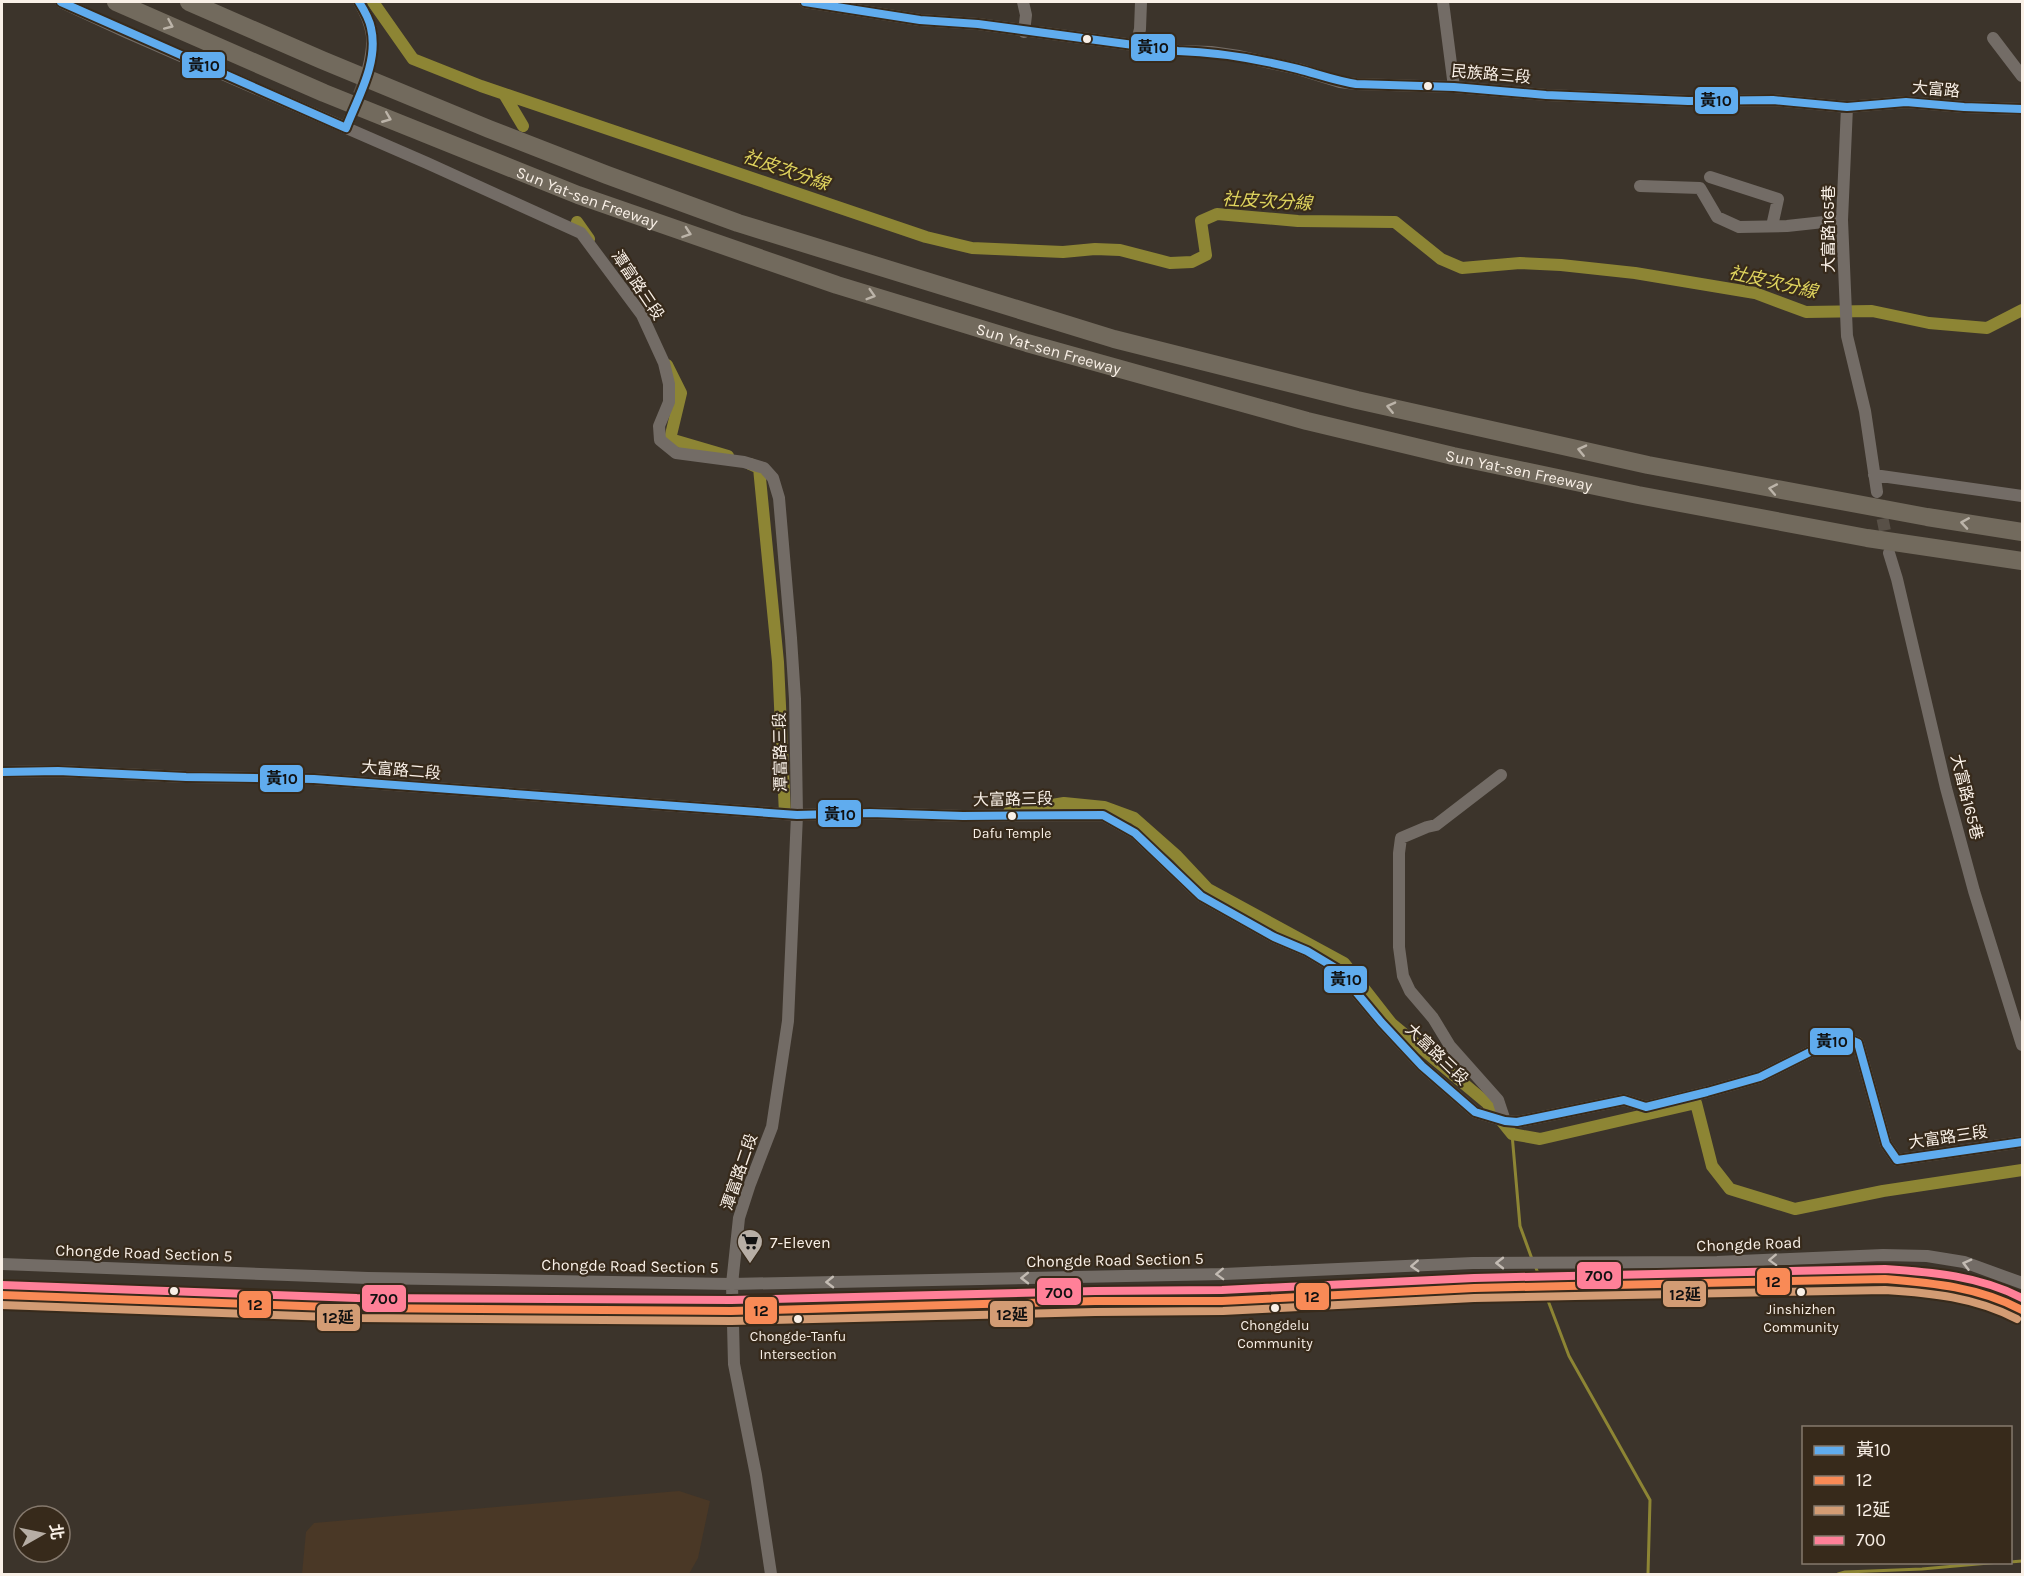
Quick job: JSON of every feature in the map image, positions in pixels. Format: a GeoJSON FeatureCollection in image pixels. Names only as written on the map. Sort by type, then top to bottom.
{"type":"FeatureCollection","features":[{"type":"Feature","properties":{"kind":"highway","name":"Sun Yat-sen Freeway"},"geometry":{"type":"LineString","coordinates":[[116,2],[324,93],[578,195],[837,285],[1027,343],[1307,421],[1454,456],[1638,495],[1867,538],[2022,561]]}},
{"type":"Feature","properties":{"kind":"highway","name":"Sun Yat-sen Freeway"},"geometry":{"type":"LineString","coordinates":[[189,2],[489,129],[727,219],[862,263],[1114,339],[1357,400],[1648,465],[1916,515],[2022,532]]}},
{"type":"Feature","properties":{"kind":"street","name":"潭富路三段"},"geometry":{"type":"LineString","coordinates":[[61,2],[581,233],[642,315],[664,363],[669,384],[669,402],[659,426],[660,440],[676,453],[744,462],[764,468],[773,478],[779,498],[792,648],[797,815]]}},
{"type":"Feature","properties":{"kind":"street"},"geometry":{"type":"LineString","coordinates":[[358,2],[372,30],[374,48],[368,69]]}},
{"type":"Feature","properties":{"kind":"street","name":"民族路三段"},"geometry":{"type":"LineString","coordinates":[[805,2],[832,4],[920,20],[978,24],[1178,51],[1239,56],[1298,69],[1340,82],[1688,101],[1773,100],[1847,107]]}},
{"type":"Feature","properties":{"kind":"street"},"geometry":{"type":"LineString","coordinates":[[1023,2],[1026,15],[1024,32]]}},
{"type":"Feature","properties":{"kind":"street"},"geometry":{"type":"LineString","coordinates":[[1136,45],[1140,30],[1141,2]]}},
{"type":"Feature","properties":{"kind":"street"},"geometry":{"type":"LineString","coordinates":[[1443,2],[1454,87]]}},
{"type":"Feature","properties":{"kind":"street"},"geometry":{"type":"LineString","coordinates":[[1993,38],[2022,76]]}},
{"type":"Feature","properties":{"kind":"street","name":"大富路"},"geometry":{"type":"LineString","coordinates":[[1847,107],[1906,102],[2022,109]]}},
{"type":"Feature","properties":{"kind":"street","name":"大富路165巷"},"geometry":{"type":"LineString","coordinates":[[1847,107],[1842,220],[1847,336],[1865,411],[1877,492]]}},
{"type":"Feature","properties":{"kind":"street"},"geometry":{"type":"LineString","coordinates":[[1710,177],[1778,199],[1772,226]]}},
{"type":"Feature","properties":{"kind":"street"},"geometry":{"type":"LineString","coordinates":[[1640,186],[1700,188],[1717,217],[1739,227],[1842,220]]}},
{"type":"Feature","properties":{"kind":"street"},"geometry":{"type":"LineString","coordinates":[[1874,475],[2022,496]]}},
{"type":"Feature","properties":{"kind":"street","name":"大富路165巷"},"geometry":{"type":"LineString","coordinates":[[1889,553],[1898,579],[1946,788],[1974,891],[2022,1046]]}},
{"type":"Feature","properties":{"kind":"street","name":"大富路二段"},"geometry":{"type":"LineString","coordinates":[[2,772],[58,771],[186,777],[314,779],[797,815]]}},
{"type":"Feature","properties":{"kind":"street"},"geometry":{"type":"LineString","coordinates":[[1501,775],[1436,825],[1401,838],[1399,935],[1403,976],[1410,990],[1450,1046],[1498,1100],[1505,1121]]}},
{"type":"Feature","properties":{"kind":"street","name":"大富路三段"},"geometry":{"type":"LineString","coordinates":[[797,815],[870,813],[963,816],[1103,815],[1135,833],[1201,896],[1337,969],[1381,1022],[1422,1065],[1475,1112],[1505,1121],[1517,1122],[1624,1100],[1646,1107],[1707,1092],[1760,1077],[1842,1036],[1858,1043],[1886,1144],[1897,1160],[2022,1142]]}},
{"type":"Feature","properties":{"kind":"street","name":"潭富路二段"},"geometry":{"type":"LineString","coordinates":[[771,1575],[750,1441],[734,1364],[732,1284],[739,1218],[772,1126],[788,1021],[797,815]]}},
{"type":"Feature","properties":{"kind":"street","name":"Chongde Road"},"geometry":{"type":"LineString","coordinates":[[1473,1263],[1717,1262],[1883,1255],[1927,1256],[1964,1262],[2022,1283]]}},
{"type":"Feature","properties":{"kind":"street","name":"Chongde Road Section 5"},"geometry":{"type":"LineString","coordinates":[[2,1264],[368,1278],[732,1284],[1224,1274],[1473,1263]]}},
{"type":"Feature","properties":{"kind":"street"},"geometry":{"type":"LineString","coordinates":[[2,1295],[357,1308],[732,1311],[1095,1301],[1222,1301],[1474,1288],[1885,1279],[1952,1285],[1986,1293],[2022,1310]]}},
{"type":"Feature","properties":{"kind":"shaded area"},"geometry":{"type":"Polygon","coordinates":[[[679,1491],[710,1501],[698,1558],[689,1574],[302,1574],[306,1532],[314,1523],[679,1491]]]}},
{"type":"Feature","properties":{"kind":"waterway","name":"社皮次分線"},"geometry":{"type":"LineString","coordinates":[[373,2],[413,59],[481,86],[926,237],[972,248],[1063,252],[1095,249],[1120,250],[1170,263],[1192,262],[1206,255],[1201,221],[1217,214],[1298,221],[1395,222],[1441,259],[1462,268],[1520,263],[1635,273],[1755,293],[1806,312],[1872,311],[1929,323],[1987,328],[2022,310]]}},
{"type":"Feature","properties":{"kind":"waterway"},"geometry":{"type":"LineString","coordinates":[[504,94],[523,126]]}},
{"type":"Feature","properties":{"kind":"waterway"},"geometry":{"type":"LineString","coordinates":[[577,222],[589,239]]}},
{"type":"Feature","properties":{"kind":"waterway"},"geometry":{"type":"LineString","coordinates":[[667,365],[681,393],[670,439],[728,456]]}},
{"type":"Feature","properties":{"kind":"waterway"},"geometry":{"type":"LineString","coordinates":[[750,464],[759,468],[778,662],[785,814],[795,814]]}},
{"type":"Feature","properties":{"kind":"waterway"},"geometry":{"type":"LineString","coordinates":[[1009,812],[1064,803],[1104,807],[1134,818],[1177,856],[1208,889],[1344,963],[1391,1023],[1487,1103],[1512,1134],[1540,1139],[1696,1103],[1712,1166],[1730,1189],[1795,1209],[1883,1191],[2022,1170]]}},
{"type":"Feature","properties":{"kind":"waterway"},"geometry":{"type":"LineString","coordinates":[[1512,1134],[1520,1226],[1532,1259]]}},
{"type":"Feature","properties":{"kind":"waterway"},"geometry":{"type":"LineString","coordinates":[[1536,1268],[1542,1284]]}},
{"type":"Feature","properties":{"kind":"waterway"},"geometry":{"type":"LineString","coordinates":[[1544,1290],[1569,1356],[1650,1500],[1648,1574]]}},
{"type":"Feature","properties":{"kind":"waterway"},"geometry":{"type":"LineString","coordinates":[[2012,1562],[2022,1561]]}},
{"type":"Feature","properties":{"kind":"waterway"},"geometry":{"type":"LineString","coordinates":[[1838,1574],[1978,1564]]}},
{"type":"Feature","properties":{"kind":"tunnel"},"geometry":{"type":"LineString","coordinates":[[346,128],[367,73]]}},
{"type":"Feature","properties":{"kind":"tunnel"},"geometry":{"type":"LineString","coordinates":[[1879,501],[1888,546]]}},
{"type":"Feature","properties":{"kind":"transit line","name":"黃10"},"geometry":{"type":"LineString","coordinates":[[61,2],[346,128]]}},
{"type":"Feature","properties":{"kind":"transit line","name":"黃10"},"geometry":{"type":"LineString","coordinates":[[346,128],[366,79],[372,54],[373,41],[370,24],[359,2]]}},
{"type":"Feature","properties":{"kind":"transit line","name":"黃10"},"geometry":{"type":"LineString","coordinates":[[805,2],[920,20],[978,24],[1238,57],[1283,65],[1356,84],[1454,87],[1546,95],[1688,101],[1773,100],[1847,107],[1906,102],[2022,109]]}},
{"type":"Feature","properties":{"kind":"transit line","name":"黃10"},"geometry":{"type":"LineString","coordinates":[[2,772],[58,771],[186,777],[314,779],[797,815],[870,813],[963,816],[1103,815],[1135,833],[1201,896],[1337,969],[1381,1022],[1422,1066],[1475,1112],[1505,1121],[1517,1122],[1624,1100],[1646,1107],[1760,1077],[1842,1036],[1858,1043],[1886,1144],[1897,1160],[2022,1142]]}},
{"type":"Feature","properties":{"kind":"transit line","name":"700"},"geometry":{"type":"LineString","coordinates":[[2,1285],[357,1298],[731,1300],[1222,1290],[1474,1278],[1885,1269],[1955,1276],[1989,1285],[2022,1298]]}},
{"type":"Feature","properties":{"kind":"transit line","name":"12"},"geometry":{"type":"LineString","coordinates":[[2,1295],[357,1308],[731,1311],[1095,1301],[1222,1301],[1474,1288],[1885,1279],[1955,1287],[1989,1296],[2022,1310]]}},
{"type":"Feature","properties":{"kind":"transit line","name":"12延"},"geometry":{"type":"LineString","coordinates":[[2,1305],[357,1318],[731,1321],[1223,1311],[1474,1298],[1885,1290],[1952,1297],[1985,1306],[2017,1319]]}},
{"type":"Feature","properties":{"kind":"place","name":"Dafu Temple"},"geometry":{"type":"Point","coordinates":[1012,816]}},
{"type":"Feature","properties":{"kind":"place","name":"7-Eleven"},"geometry":{"type":"Point","coordinates":[750,1265]}},
{"type":"Feature","properties":{"kind":"place","name":"Jinshizhen Community"},"geometry":{"type":"Point","coordinates":[1801,1292]}},
{"type":"Feature","properties":{"kind":"place","name":"Chongdelu Community"},"geometry":{"type":"Point","coordinates":[1275,1308]}},
{"type":"Feature","properties":{"kind":"place","name":"Chongde-Tanfu Intersection"},"geometry":{"type":"Point","coordinates":[798,1319]}}]}
